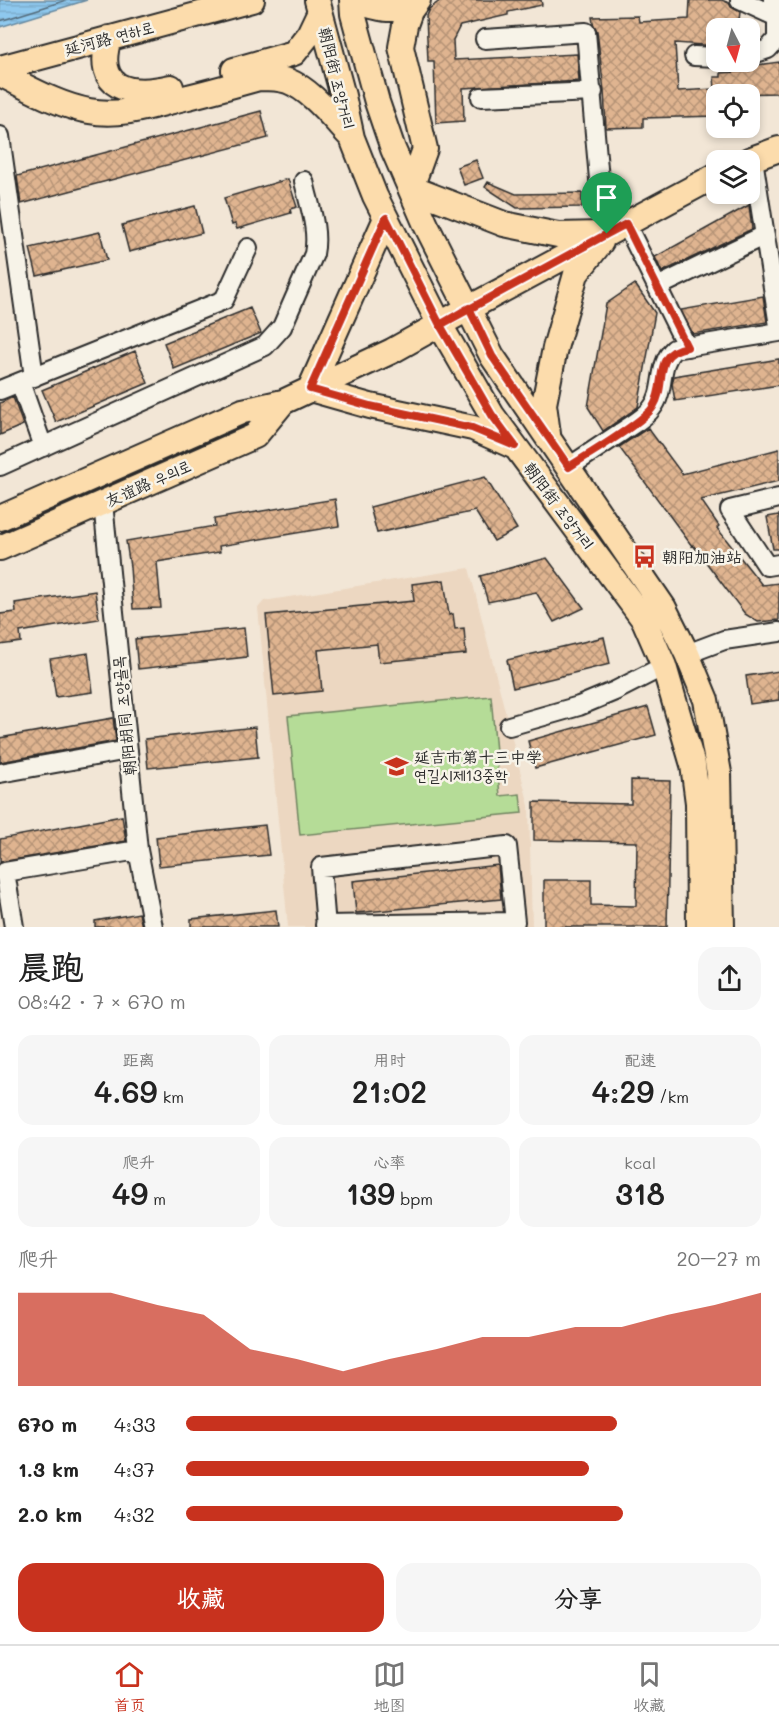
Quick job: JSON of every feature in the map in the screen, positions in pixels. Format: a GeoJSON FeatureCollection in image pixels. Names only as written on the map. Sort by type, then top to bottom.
{"type":"FeatureCollection","features":[{"type":"Feature","properties":{"kind":"main road","name":"延河路 연하로"},"geometry":{"type":"LineString","coordinates":[[0,68],[199,0]]}},
{"type":"Feature","properties":{"kind":"main road","name":"延河路 연하로"},"geometry":{"type":"LineString","coordinates":[[0,52],[57,48],[109,38],[252,0]]}},
{"type":"Feature","properties":{"kind":"main road"},"geometry":{"type":"LineString","coordinates":[[352,0],[391,10],[416,2]]}},
{"type":"Feature","properties":{"kind":"main road","name":"朝阳街 조양거리"},"geometry":{"type":"LineString","coordinates":[[352,0],[353,14],[384,124],[426,225],[492,356],[664,608],[687,654],[706,700],[719,773],[722,927]]}},
{"type":"Feature","properties":{"kind":"main road"},"geometry":{"type":"LineString","coordinates":[[416,2],[405,25],[401,47],[425,149],[411,188],[504,224],[558,235],[616,229]]}},
{"type":"Feature","properties":{"kind":"main road"},"geometry":{"type":"LineString","coordinates":[[109,38],[105,63],[114,81],[119,87],[128,91],[151,91],[294,53],[309,34],[318,6]]}},
{"type":"Feature","properties":{"kind":"main road","name":"朝阳街 조양거리"},"geometry":{"type":"LineString","coordinates":[[318,6],[352,138],[366,176],[440,325],[492,415],[644,620],[664,666],[693,765],[698,803],[699,927]]}},
{"type":"Feature","properties":{"kind":"main road"},"geometry":{"type":"LineString","coordinates":[[48,98],[40,86],[39,62],[57,48],[114,81]]}},
{"type":"Feature","properties":{"kind":"main road"},"geometry":{"type":"LineString","coordinates":[[0,74],[48,98],[87,111],[122,112],[259,78],[274,78],[288,81],[305,91],[352,138]]}},
{"type":"Feature","properties":{"kind":"main road"},"geometry":{"type":"LineString","coordinates":[[760,156],[779,149]]}},
{"type":"Feature","properties":{"kind":"main road","name":"友谊路 우의로"},"geometry":{"type":"LineString","coordinates":[[0,518],[243,411],[283,402],[392,351],[706,181]]}},
{"type":"Feature","properties":{"kind":"main road"},"geometry":{"type":"LineString","coordinates":[[386,218],[310,389],[370,406],[472,428],[515,446]]}},
{"type":"Feature","properties":{"kind":"main road"},"geometry":{"type":"LineString","coordinates":[[548,436],[544,404],[555,348],[576,274],[616,229]]}},
{"type":"Feature","properties":{"kind":"main road","name":"友谊路 우의로"},"geometry":{"type":"LineString","coordinates":[[0,548],[255,436],[283,402]]}},
{"type":"Feature","properties":{"kind":"street"},"geometry":{"type":"LineString","coordinates":[[740,0],[776,12],[777,39],[768,49],[760,52]]}},
{"type":"Feature","properties":{"kind":"street"},"geometry":{"type":"LineString","coordinates":[[485,39],[586,32],[601,202],[616,229],[657,287],[687,347]]}},
{"type":"Feature","properties":{"kind":"street"},"geometry":{"type":"LineString","coordinates":[[694,56],[706,57]]}},
{"type":"Feature","properties":{"kind":"street"},"geometry":{"type":"LineString","coordinates":[[481,97],[592,92]]}},
{"type":"Feature","properties":{"kind":"street"},"geometry":{"type":"LineString","coordinates":[[0,136],[27,379],[44,447]]}},
{"type":"Feature","properties":{"kind":"street"},"geometry":{"type":"LineString","coordinates":[[0,466],[265,346],[282,327],[314,254],[315,229],[304,181]]}},
{"type":"Feature","properties":{"kind":"street"},"geometry":{"type":"LineString","coordinates":[[759,204],[776,287],[779,326]]}},
{"type":"Feature","properties":{"kind":"street"},"geometry":{"type":"LineString","coordinates":[[657,287],[765,235]]}},
{"type":"Feature","properties":{"kind":"street"},"geometry":{"type":"LineString","coordinates":[[0,390],[224,300],[248,248]]}},
{"type":"Feature","properties":{"kind":"street"},"geometry":{"type":"LineString","coordinates":[[569,467],[641,419],[653,408],[659,393],[663,365],[674,349],[779,332]]}},
{"type":"Feature","properties":{"kind":"street"},"geometry":{"type":"LineString","coordinates":[[779,498],[730,510],[767,566],[779,564]]}},
{"type":"Feature","properties":{"kind":"street","name":"朝阳胡同 조양골목"},"geometry":{"type":"LineString","coordinates":[[103,503],[138,850],[153,927]]}},
{"type":"Feature","properties":{"kind":"street"},"geometry":{"type":"LineString","coordinates":[[687,654],[724,640],[779,632]]}},
{"type":"Feature","properties":{"kind":"street"},"geometry":{"type":"LineString","coordinates":[[509,726],[579,706],[664,666]]}},
{"type":"Feature","properties":{"kind":"street"},"geometry":{"type":"LineString","coordinates":[[0,773],[128,750]]}},
{"type":"Feature","properties":{"kind":"street"},"geometry":{"type":"LineString","coordinates":[[507,846],[515,922],[326,926],[321,867],[507,846]]}},
{"type":"Feature","properties":{"kind":"street"},"geometry":{"type":"LineString","coordinates":[[14,927],[5,872],[138,850]]}},
{"type":"Feature","properties":{"kind":"shaded area","name":"延吉市第十三中学 연길시제13중학"},"geometry":{"type":"Polygon","coordinates":[[[469,568],[529,806],[532,927],[288,927],[258,608],[264,601],[469,568]]]}},
{"type":"Feature","properties":{"kind":"green space"},"geometry":{"type":"Polygon","coordinates":[[[491,696],[500,796],[520,794],[522,813],[300,835],[288,716],[491,696]]]}},
{"type":"Feature","properties":{"kind":"water"},"geometry":{"type":"Polygon","coordinates":[[[0,0],[87,0],[0,27],[0,0]]]}},
{"type":"Feature","properties":{"kind":"building"},"geometry":{"type":"Polygon","coordinates":[[[441,0],[541,0],[542,5],[460,26],[453,40],[454,60],[577,54],[579,81],[463,88],[464,121],[436,123],[434,61],[428,61],[426,16],[429,9],[441,0]]]}},
{"type":"Feature","properties":{"kind":"building"},"geometry":{"type":"Polygon","coordinates":[[[690,0],[722,0],[740,12],[739,18],[706,18],[706,45],[675,43],[678,91],[706,89],[706,116],[643,118],[643,127],[606,128],[597,31],[592,17],[638,16],[639,22],[689,19],[690,0]]]}},
{"type":"Feature","properties":{"kind":"building"},"geometry":{"type":"Polygon","coordinates":[[[779,62],[779,93],[760,93],[760,84],[715,84],[714,77],[721,77],[721,73],[760,72],[760,65],[779,62]]]}},
{"type":"Feature","properties":{"kind":"building"},"geometry":{"type":"Polygon","coordinates":[[[261,111],[268,138],[21,204],[17,176],[261,111]]]}},
{"type":"Feature","properties":{"kind":"building"},"geometry":{"type":"Polygon","coordinates":[[[476,160],[483,178],[464,185],[457,167],[476,160]]]}},
{"type":"Feature","properties":{"kind":"building"},"geometry":{"type":"Polygon","coordinates":[[[288,179],[297,207],[290,209],[291,213],[237,229],[235,224],[232,225],[224,198],[288,179]]]}},
{"type":"Feature","properties":{"kind":"building"},"geometry":{"type":"Polygon","coordinates":[[[488,182],[516,194],[582,193],[582,207],[517,208],[485,187],[488,182]]]}},
{"type":"Feature","properties":{"kind":"building"},"geometry":{"type":"Polygon","coordinates":[[[749,205],[752,229],[662,272],[655,257],[749,205]]]}},
{"type":"Feature","properties":{"kind":"building"},"geometry":{"type":"Polygon","coordinates":[[[195,206],[202,233],[129,252],[122,225],[195,206]]]}},
{"type":"Feature","properties":{"kind":"building"},"geometry":{"type":"Polygon","coordinates":[[[100,232],[107,260],[37,276],[30,248],[100,232]]]}},
{"type":"Feature","properties":{"kind":"building"},"geometry":{"type":"Polygon","coordinates":[[[635,284],[655,313],[638,407],[603,431],[588,407],[606,304],[635,284]]]}},
{"type":"Feature","properties":{"kind":"building"},"geometry":{"type":"Polygon","coordinates":[[[763,296],[767,322],[693,334],[681,310],[763,296]]]}},
{"type":"Feature","properties":{"kind":"building"},"geometry":{"type":"Polygon","coordinates":[[[250,308],[261,333],[174,369],[164,343],[250,308]]]}},
{"type":"Feature","properties":{"kind":"building"},"geometry":{"type":"Polygon","coordinates":[[[135,351],[148,383],[56,422],[42,390],[135,351]]]}},
{"type":"Feature","properties":{"kind":"building"},"geometry":{"type":"Polygon","coordinates":[[[779,359],[779,385],[675,401],[672,384],[674,376],[779,359]]]}},
{"type":"Feature","properties":{"kind":"building"},"geometry":{"type":"Polygon","coordinates":[[[13,397],[23,425],[0,435],[0,403],[13,397]]]}},
{"type":"Feature","properties":{"kind":"building"},"geometry":{"type":"Polygon","coordinates":[[[648,428],[682,474],[779,449],[779,481],[701,500],[719,526],[717,528],[762,585],[779,583],[779,620],[758,622],[745,614],[619,447],[648,428]]]}},
{"type":"Feature","properties":{"kind":"building"},"geometry":{"type":"Polygon","coordinates":[[[485,477],[517,529],[494,541],[475,511],[377,533],[370,507],[485,477]]]}},
{"type":"Feature","properties":{"kind":"building"},"geometry":{"type":"Polygon","coordinates":[[[335,499],[339,526],[219,546],[220,552],[157,562],[161,608],[133,609],[126,541],[215,526],[214,519],[335,499]]]}},
{"type":"Feature","properties":{"kind":"building"},"geometry":{"type":"Polygon","coordinates":[[[779,515],[779,549],[773,549],[767,517],[779,515]]]}},
{"type":"Feature","properties":{"kind":"building"},"geometry":{"type":"Polygon","coordinates":[[[547,558],[584,608],[554,622],[536,592],[488,602],[480,576],[547,558]]]}},
{"type":"Feature","properties":{"kind":"building"},"geometry":{"type":"Polygon","coordinates":[[[444,580],[449,615],[453,614],[455,629],[464,628],[466,654],[379,662],[377,644],[318,650],[322,691],[274,696],[266,615],[414,601],[412,584],[444,580]]]}},
{"type":"Feature","properties":{"kind":"building"},"geometry":{"type":"Polygon","coordinates":[[[95,591],[99,619],[20,632],[21,642],[0,645],[0,614],[16,612],[15,603],[95,591]]]}},
{"type":"Feature","properties":{"kind":"building"},"geometry":{"type":"Polygon","coordinates":[[[244,628],[247,657],[138,669],[135,639],[244,628]]]}},
{"type":"Feature","properties":{"kind":"building"},"geometry":{"type":"Polygon","coordinates":[[[604,637],[610,664],[513,688],[507,660],[604,637]]]}},
{"type":"Feature","properties":{"kind":"building"},"geometry":{"type":"Polygon","coordinates":[[[88,653],[93,692],[56,697],[50,659],[88,653]]]}},
{"type":"Feature","properties":{"kind":"building"},"geometry":{"type":"Polygon","coordinates":[[[779,671],[779,700],[750,704],[746,676],[779,671]]]}},
{"type":"Feature","properties":{"kind":"building"},"geometry":{"type":"Polygon","coordinates":[[[648,707],[656,735],[535,768],[528,741],[648,707]]]}},
{"type":"Feature","properties":{"kind":"building"},"geometry":{"type":"Polygon","coordinates":[[[113,718],[116,741],[0,762],[0,738],[113,718]]]}},
{"type":"Feature","properties":{"kind":"building"},"geometry":{"type":"Polygon","coordinates":[[[255,727],[258,757],[148,768],[145,739],[255,727]]]}},
{"type":"Feature","properties":{"kind":"building"},"geometry":{"type":"Polygon","coordinates":[[[631,780],[670,781],[667,927],[544,927],[544,880],[591,880],[591,905],[636,906],[637,842],[534,840],[534,802],[631,804],[631,780]]]}},
{"type":"Feature","properties":{"kind":"building"},"geometry":{"type":"Polygon","coordinates":[[[122,816],[126,841],[0,862],[0,839],[122,816]]]}},
{"type":"Feature","properties":{"kind":"building"},"geometry":{"type":"Polygon","coordinates":[[[265,825],[269,855],[159,866],[156,837],[265,825]]]}},
{"type":"Feature","properties":{"kind":"building"},"geometry":{"type":"Polygon","coordinates":[[[498,865],[501,899],[356,913],[353,881],[498,865]]]}},
{"type":"Feature","properties":{"kind":"building"},"geometry":{"type":"Polygon","coordinates":[[[276,910],[278,927],[191,927],[191,919],[276,910]]]}},
{"type":"Feature","properties":{"kind":"building"},"geometry":{"type":"Polygon","coordinates":[[[139,913],[142,927],[95,927],[95,921],[139,913]]]}},
{"type":"Feature","properties":{"kind":"place","name":"朝阳加油站"},"geometry":{"type":"Point","coordinates":[644,557]}},
{"type":"Feature","properties":{"kind":"place","name":"延吉市第十三中学 연길시제13중학"},"geometry":{"type":"Point","coordinates":[396,766]}},
{"type":"Feature","properties":{"kind":"route"},"geometry":{"type":"LineString","coordinates":[[607,234],[469,308],[440,325],[386,218],[310,389],[370,406],[472,428],[515,446],[492,415],[440,325],[469,308],[492,356],[569,467],[641,419],[653,408],[659,393],[663,365],[668,355],[674,349],[687,347],[626,224],[607,234]]}}]}
